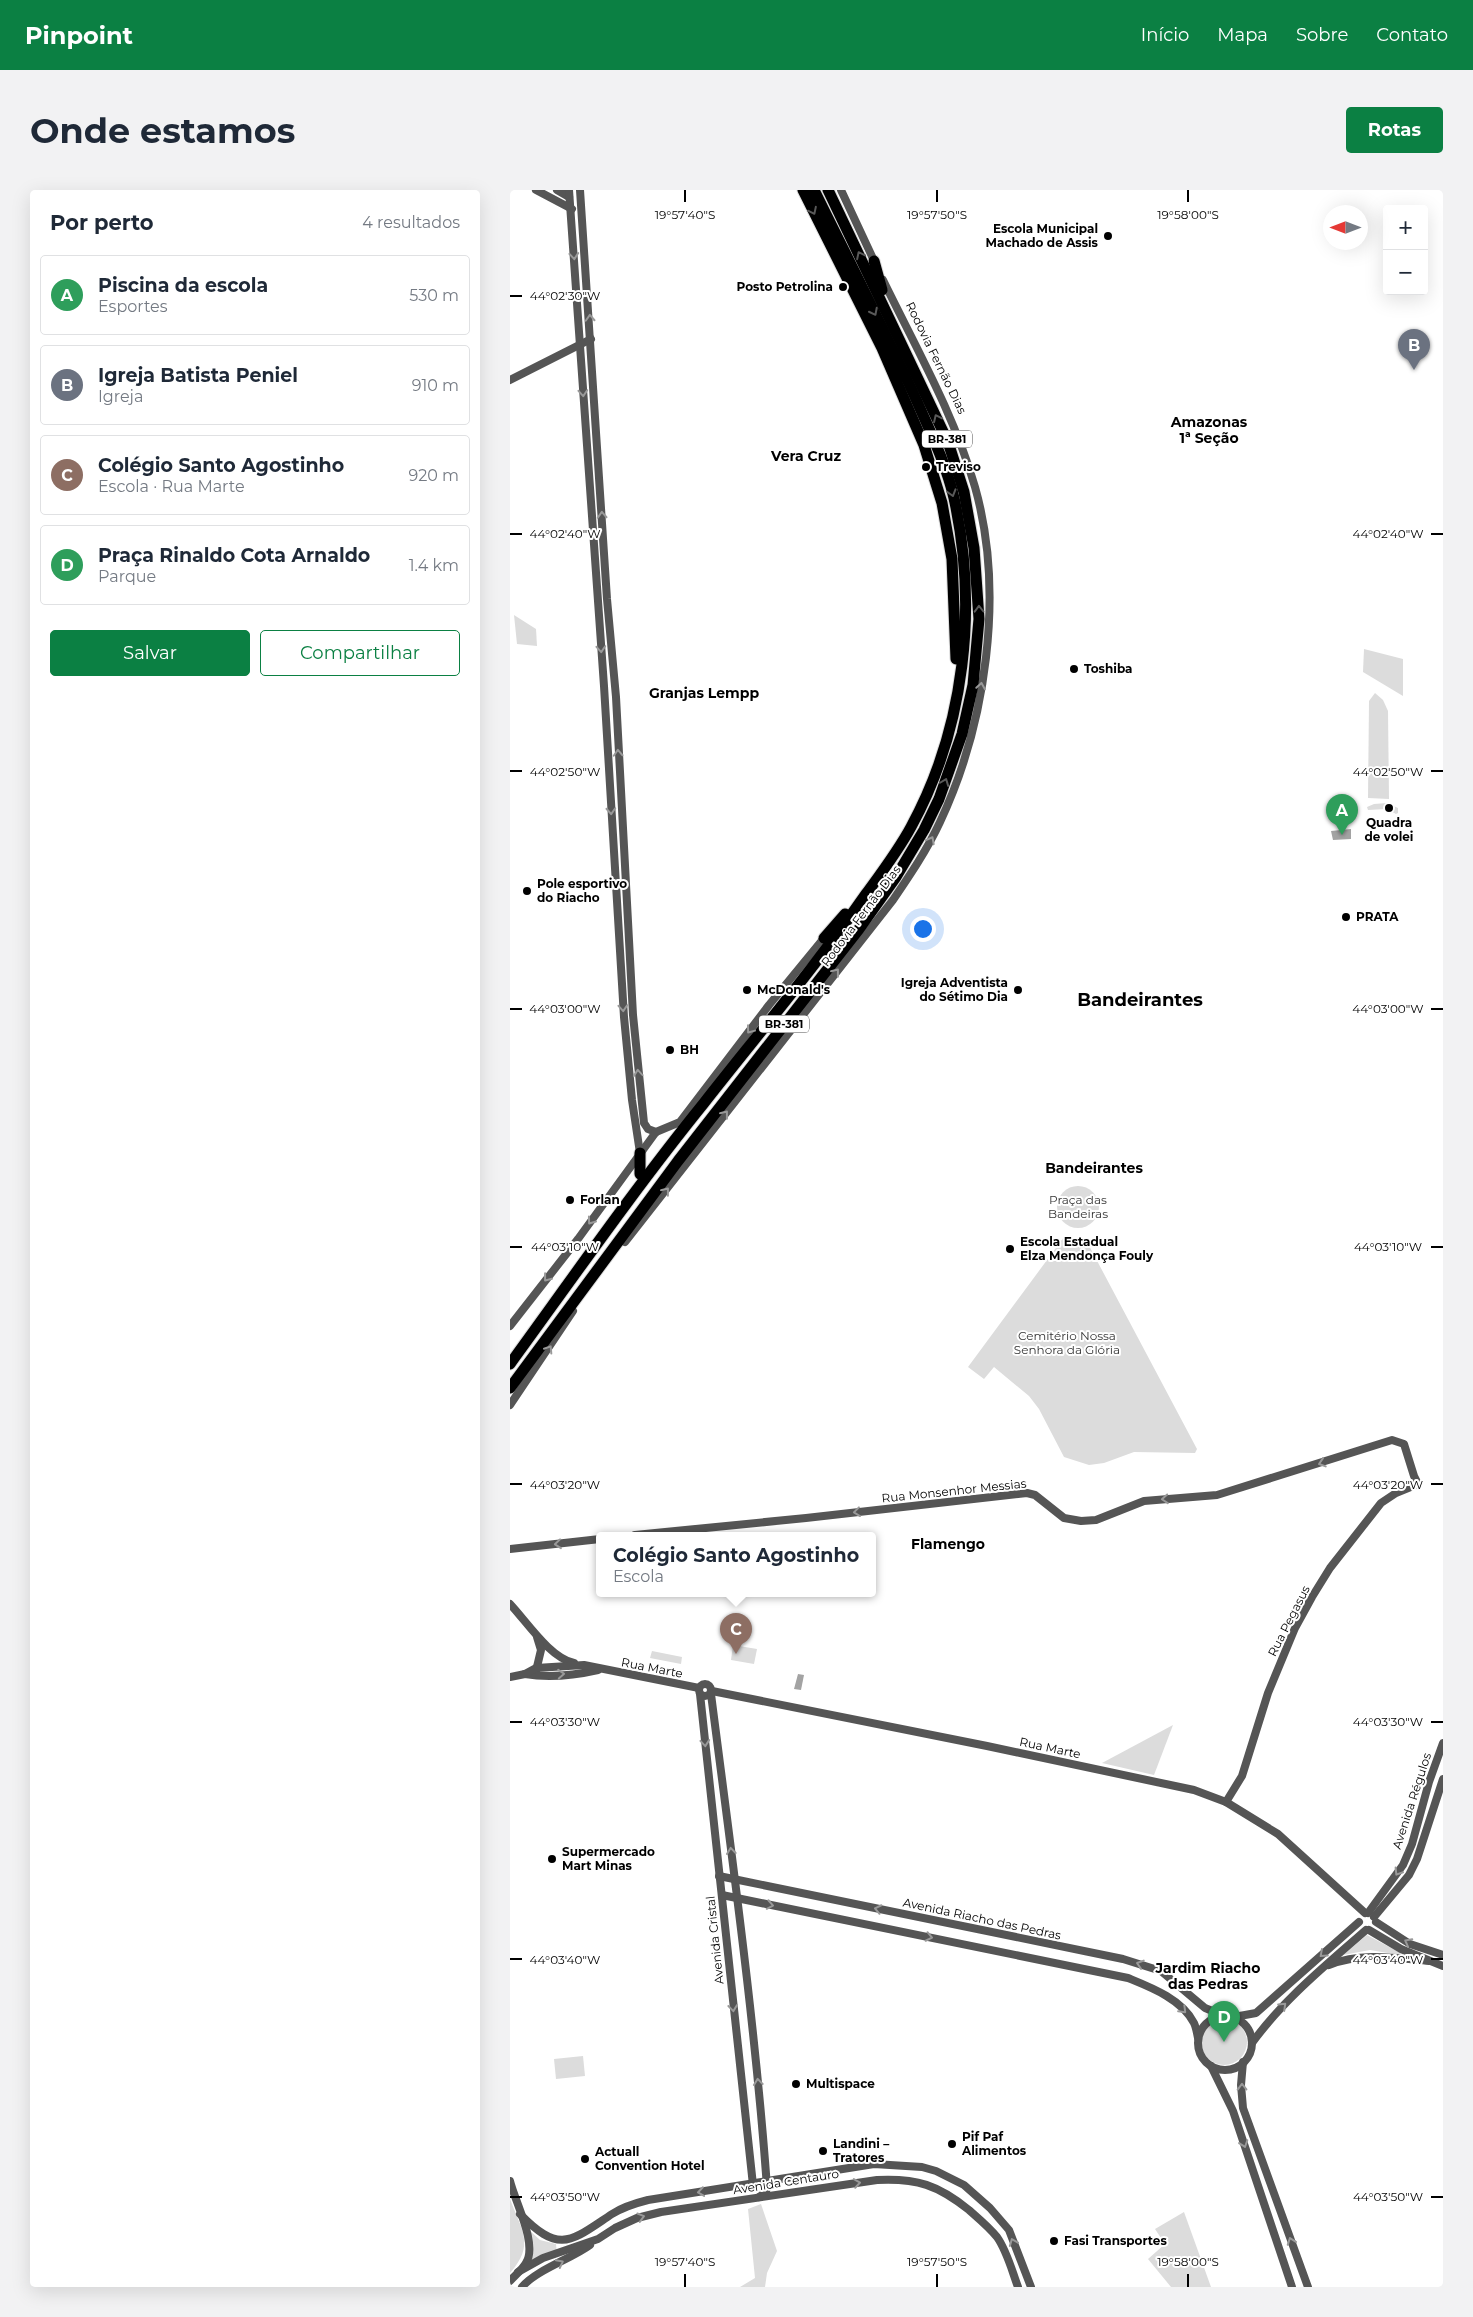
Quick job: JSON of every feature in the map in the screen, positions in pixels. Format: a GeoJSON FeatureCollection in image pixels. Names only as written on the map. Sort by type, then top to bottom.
{"type":"FeatureCollection","features":[{"type":"Feature","properties":{"kind":"highway","name":"BR-381"},"geometry":{"type":"LineString","coordinates":[[803,190],[902,392],[924,445],[942,503],[952,559],[956,621],[956,708]]}},
{"type":"Feature","properties":{"kind":"highway","name":"Rodovia Fernão Dias"},"geometry":{"type":"LineString","coordinates":[[510,1364],[666,1151],[848,921],[898,849],[916,816],[940,760],[956,708],[967,607],[962,549],[954,496],[936,445],[904,372],[814,190]]}},
{"type":"Feature","properties":{"kind":"highway","name":"Rodovia Fernão Dias"},"geometry":{"type":"LineString","coordinates":[[516,1389],[672,1168],[858,929],[896,877],[924,830],[952,765],[973,685],[979,619],[974,548],[964,492],[948,442],[828,190]]}},
{"type":"Feature","properties":{"kind":"highway","name":"BR-381"},"geometry":{"type":"LineString","coordinates":[[842,247],[852,291]]}},
{"type":"Feature","properties":{"kind":"highway"},"geometry":{"type":"LineString","coordinates":[[874,261],[890,318]]}},
{"type":"Feature","properties":{"kind":"highway","name":"BR-381"},"geometry":{"type":"LineString","coordinates":[[824,938],[842,917],[865,896]]}},
{"type":"Feature","properties":{"kind":"highway","name":"BR-381"},"geometry":{"type":"LineString","coordinates":[[580,1268],[614,1208],[680,1122]]}},
{"type":"Feature","properties":{"kind":"highway"},"geometry":{"type":"LineString","coordinates":[[640,1152],[640,1174]]}},
{"type":"Feature","properties":{"kind":"street"},"geometry":{"type":"LineString","coordinates":[[536,190],[574,210],[581,208]]}},
{"type":"Feature","properties":{"kind":"street"},"geometry":{"type":"LineString","coordinates":[[558,190],[576,195],[581,194],[607,599],[616,697],[631,983],[644,1123],[648,1129],[656,1132]]}},
{"type":"Feature","properties":{"kind":"street","name":"Rodovia Fernão Dias"},"geometry":{"type":"LineString","coordinates":[[516,1389],[613,1256],[893,900],[916,866],[940,822],[968,748],[983,675],[989,612],[988,576],[978,500],[951,421],[841,190]]}},
{"type":"Feature","properties":{"kind":"street"},"geometry":{"type":"LineString","coordinates":[[569,193],[622,983],[632,1100],[640,1152]]}},
{"type":"Feature","properties":{"kind":"street"},"geometry":{"type":"LineString","coordinates":[[576,277],[587,275]]}},
{"type":"Feature","properties":{"kind":"street"},"geometry":{"type":"LineString","coordinates":[[510,380],[591,339]]}},
{"type":"Feature","properties":{"kind":"street","name":"Rodovia Fernão Dias"},"geometry":{"type":"LineString","coordinates":[[680,1122],[768,1005],[824,938]]}},
{"type":"Feature","properties":{"kind":"street"},"geometry":{"type":"LineString","coordinates":[[622,983],[631,983]]}},
{"type":"Feature","properties":{"kind":"street"},"geometry":{"type":"LineString","coordinates":[[632,1100],[641,1100]]}},
{"type":"Feature","properties":{"kind":"street"},"geometry":{"type":"LineString","coordinates":[[510,1326],[578,1239],[656,1132],[680,1122]]}},
{"type":"Feature","properties":{"kind":"street"},"geometry":{"type":"LineString","coordinates":[[510,1405],[516,1389]]}},
{"type":"Feature","properties":{"kind":"street","name":"Rua Monsenhor Messias"},"geometry":{"type":"LineString","coordinates":[[665,1532],[1027,1493],[1035,1494],[1064,1518],[1090,1521],[1103,1518],[1144,1501],[1217,1495],[1392,1440],[1404,1444],[1418,1484]]}},
{"type":"Feature","properties":{"kind":"street","name":"Rua Pegasus"},"geometry":{"type":"LineString","coordinates":[[1226,1802],[1242,1776],[1268,1693],[1282,1658],[1316,1590],[1330,1568],[1381,1503],[1396,1493],[1418,1484]]}},
{"type":"Feature","properties":{"kind":"street"},"geometry":{"type":"LineString","coordinates":[[510,1549],[596,1539]]}},
{"type":"Feature","properties":{"kind":"street"},"geometry":{"type":"LineString","coordinates":[[510,1604],[556,1655],[570,1662],[584,1664]]}},
{"type":"Feature","properties":{"kind":"street"},"geometry":{"type":"LineString","coordinates":[[535,1631],[541,1650],[536,1672]]}},
{"type":"Feature","properties":{"kind":"street","name":"Rua Marte"},"geometry":{"type":"LineString","coordinates":[[510,1677],[584,1664],[700,1691],[706,1684],[710,1686],[711,1692],[980,1744],[1194,1790],[1226,1802],[1278,1834],[1351,1900],[1367,1917]]}},
{"type":"Feature","properties":{"kind":"street","name":"Rua Marte"},"geometry":{"type":"LineString","coordinates":[[536,1672],[586,1673],[600,1669]]}},
{"type":"Feature","properties":{"kind":"street","name":"Avenida Cristal"},"geometry":{"type":"LineString","coordinates":[[700,1691],[753,2185]]}},
{"type":"Feature","properties":{"kind":"street","name":"Avenida Cristal"},"geometry":{"type":"LineString","coordinates":[[711,1692],[735,1879],[767,2182]]}},
{"type":"Feature","properties":{"kind":"street","name":"Avenida Régulos"},"geometry":{"type":"LineString","coordinates":[[1367,1917],[1403,1865],[1412,1844],[1429,1782],[1443,1743]]}},
{"type":"Feature","properties":{"kind":"street","name":"Avenida Régulos"},"geometry":{"type":"LineString","coordinates":[[1234,2017],[1256,2013],[1367,1917],[1409,1875],[1417,1859],[1443,1779]]}},
{"type":"Feature","properties":{"kind":"street","name":"Avenida Riacho das Pedras"},"geometry":{"type":"LineString","coordinates":[[719,1876],[1123,1959],[1161,1972],[1194,2000],[1225,2016]]}},
{"type":"Feature","properties":{"kind":"street"},"geometry":{"type":"LineString","coordinates":[[722,1895],[1128,1978],[1154,1989],[1178,2005],[1194,2022],[1198,2038],[1198,2050],[1202,2058],[1212,2066],[1228,2070],[1243,2062]]}},
{"type":"Feature","properties":{"kind":"street"},"geometry":{"type":"LineString","coordinates":[[1367,1917],[1361,1927],[1401,1949],[1443,1966]]}},
{"type":"Feature","properties":{"kind":"street"},"geometry":{"type":"LineString","coordinates":[[1252,2043],[1274,2016],[1323,1968],[1373,1927],[1367,1917]]}},
{"type":"Feature","properties":{"kind":"street"},"geometry":{"type":"LineString","coordinates":[[1367,1917],[1410,1944],[1443,1955]]}},
{"type":"Feature","properties":{"kind":"street"},"geometry":{"type":"LineString","coordinates":[[1323,1968],[1347,1958],[1374,1956],[1429,1961]]}},
{"type":"Feature","properties":{"kind":"street"},"geometry":{"type":"LineString","coordinates":[[1198,2038],[1205,2024],[1210,2020],[1225,2016],[1234,2017],[1247,2028],[1252,2043],[1251,2050],[1243,2062],[1240,2085],[1243,2108],[1308,2287]]}},
{"type":"Feature","properties":{"kind":"street"},"geometry":{"type":"LineString","coordinates":[[1212,2066],[1233,2111],[1292,2287]]}},
{"type":"Feature","properties":{"kind":"street"},"geometry":{"type":"LineString","coordinates":[[743,2104],[750,2101],[760,2102]]}},
{"type":"Feature","properties":{"kind":"street"},"geometry":{"type":"LineString","coordinates":[[750,2152],[764,2150]]}},
{"type":"Feature","properties":{"kind":"street","name":"Avenida Centauro"},"geometry":{"type":"LineString","coordinates":[[520,2214],[541,2234],[554,2239],[581,2236],[614,2213],[648,2200],[753,2185],[874,2164],[900,2165],[936,2171],[964,2185],[990,2208],[1009,2230],[1031,2287]]}},
{"type":"Feature","properties":{"kind":"street"},"geometry":{"type":"LineString","coordinates":[[828,2172],[832,2187]]}},
{"type":"Feature","properties":{"kind":"street","name":"Avenida Centauro"},"geometry":{"type":"LineString","coordinates":[[518,2272],[543,2258],[598,2239],[615,2228],[637,2218],[877,2180],[897,2179],[918,2181],[946,2192],[978,2218],[997,2238],[1018,2287]]}},
{"type":"Feature","properties":{"kind":"street"},"geometry":{"type":"LineString","coordinates":[[510,2181],[528,2235],[530,2252],[526,2262],[510,2281]]}},
{"type":"Feature","properties":{"kind":"street"},"geometry":{"type":"LineString","coordinates":[[757,2198],[766,2192],[767,2182]]}},
{"type":"Feature","properties":{"kind":"street"},"geometry":{"type":"LineString","coordinates":[[560,2238],[557,2246],[561,2253]]}},
{"type":"Feature","properties":{"kind":"street"},"geometry":{"type":"LineString","coordinates":[[522,2287],[541,2273],[575,2256],[598,2239]]}},
{"type":"Feature","properties":{"kind":"green space"},"geometry":{"type":"Polygon","coordinates":[[[514,615],[536,629],[537,646],[517,644],[514,615]]]}},
{"type":"Feature","properties":{"kind":"green space"},"geometry":{"type":"Polygon","coordinates":[[[1364,649],[1403,659],[1403,696],[1363,672],[1364,649]]]}},
{"type":"Feature","properties":{"kind":"green space"},"geometry":{"type":"Polygon","coordinates":[[[1375,693],[1383,700],[1388,711],[1389,799],[1368,798],[1369,701],[1375,693]]]}},
{"type":"Feature","properties":{"kind":"green space"},"geometry":{"type":"Polygon","coordinates":[[[1340,796],[1355,803],[1344,827],[1329,819],[1340,796]]]}},
{"type":"Feature","properties":{"kind":"green space","name":"Quadra de volei"},"geometry":{"type":"Polygon","coordinates":[[[1387,803],[1398,808],[1398,813],[1396,814],[1387,809],[1368,810],[1367,807],[1374,804],[1387,803]]]}},
{"type":"Feature","properties":{"kind":"green space","name":"Praça das Bandeiras"},"geometry":{"type":"Polygon","coordinates":[[[1082,1186],[1090,1189],[1096,1195],[1099,1207],[1096,1219],[1090,1225],[1074,1228],[1066,1225],[1060,1219],[1057,1203],[1060,1195],[1066,1189],[1082,1186]]]}},
{"type":"Feature","properties":{"kind":"green space","name":"Cemitério Nossa Senhora da Glória"},"geometry":{"type":"Polygon","coordinates":[[[1064,1237],[1086,1240],[1197,1449],[1195,1453],[1134,1452],[1104,1463],[1089,1465],[1064,1457],[1039,1409],[1029,1396],[994,1367],[984,1379],[968,1367],[1064,1237]]]}},
{"type":"Feature","properties":{"kind":"green space"},"geometry":{"type":"Polygon","coordinates":[[[733,1645],[757,1649],[754,1664],[731,1660],[733,1645]]]}},
{"type":"Feature","properties":{"kind":"green space"},"geometry":{"type":"Polygon","coordinates":[[[652,1651],[682,1657],[681,1664],[650,1658],[652,1651]]]}},
{"type":"Feature","properties":{"kind":"green space"},"geometry":{"type":"Polygon","coordinates":[[[1173,1725],[1154,1775],[1102,1763],[1173,1725]]]}},
{"type":"Feature","properties":{"kind":"green space"},"geometry":{"type":"Polygon","coordinates":[[[1367,1935],[1406,1956],[1370,1950],[1343,1955],[1367,1935]]]}},
{"type":"Feature","properties":{"kind":"green space"},"geometry":{"type":"Polygon","coordinates":[[[1224,2019],[1237,2023],[1243,2029],[1247,2042],[1243,2055],[1237,2061],[1224,2065],[1211,2061],[1205,2055],[1201,2042],[1205,2029],[1211,2023],[1224,2019]]]}},
{"type":"Feature","properties":{"kind":"green space"},"geometry":{"type":"Polygon","coordinates":[[[583,2056],[585,2076],[556,2079],[554,2059],[583,2056]]]}},
{"type":"Feature","properties":{"kind":"green space"},"geometry":{"type":"Polygon","coordinates":[[[510,2199],[522,2229],[524,2246],[518,2263],[510,2273],[510,2199]]]}},
{"type":"Feature","properties":{"kind":"green space"},"geometry":{"type":"Polygon","coordinates":[[[761,2204],[777,2251],[767,2273],[765,2287],[740,2287],[755,2278],[748,2209],[761,2204]]]}},
{"type":"Feature","properties":{"kind":"green space"},"geometry":{"type":"Polygon","coordinates":[[[1184,2212],[1211,2287],[1171,2287],[1148,2259],[1165,2244],[1155,2229],[1184,2212]]]}},
{"type":"Feature","properties":{"kind":"green space"},"geometry":{"type":"Polygon","coordinates":[[[528,2229],[540,2240],[556,2244],[557,2254],[530,2264],[532,2238],[528,2229]]]}},
{"type":"Feature","properties":{"kind":"shaded area"},"geometry":{"type":"Polygon","coordinates":[[[1351,829],[1351,839],[1333,840],[1331,831],[1351,829]]]}},
{"type":"Feature","properties":{"kind":"shaded area"},"geometry":{"type":"Polygon","coordinates":[[[798,1674],[804,1675],[801,1690],[794,1689],[798,1674]]]}},
{"type":"Feature","properties":{"kind":"place","name":"Escola Municipal Machado de Assis"},"geometry":{"type":"Point","coordinates":[1108,236]}},
{"type":"Feature","properties":{"kind":"place","name":"Posto Petrolina"},"geometry":{"type":"Point","coordinates":[843,287]}},
{"type":"Feature","properties":{"kind":"place","name":"Igreja Batista Peniel"},"geometry":{"type":"Point","coordinates":[1414,370]}},
{"type":"Feature","properties":{"kind":"place","name":"Treviso"},"geometry":{"type":"Point","coordinates":[926,467]}},
{"type":"Feature","properties":{"kind":"place","name":"Toshiba"},"geometry":{"type":"Point","coordinates":[1074,669]}},
{"type":"Feature","properties":{"kind":"place","name":"Quadra de volei"},"geometry":{"type":"Point","coordinates":[1389,808]}},
{"type":"Feature","properties":{"kind":"place","name":"Piscina da escola"},"geometry":{"type":"Point","coordinates":[1342,835]}},
{"type":"Feature","properties":{"kind":"place","name":"Pole esportivo do Riacho"},"geometry":{"type":"Point","coordinates":[527,891]}},
{"type":"Feature","properties":{"kind":"place","name":"PRATA"},"geometry":{"type":"Point","coordinates":[1346,917]}},
{"type":"Feature","properties":{"kind":"place","name":"McDonald's"},"geometry":{"type":"Point","coordinates":[747,990]}},
{"type":"Feature","properties":{"kind":"place","name":"Igreja Adventista do Sétimo Dia"},"geometry":{"type":"Point","coordinates":[1018,990]}},
{"type":"Feature","properties":{"kind":"place","name":"BH"},"geometry":{"type":"Point","coordinates":[670,1050]}},
{"type":"Feature","properties":{"kind":"place","name":"Forlan"},"geometry":{"type":"Point","coordinates":[570,1200]}},
{"type":"Feature","properties":{"kind":"place","name":"Escola Estadual Elza Mendonça Fouly"},"geometry":{"type":"Point","coordinates":[1010,1249]}},
{"type":"Feature","properties":{"kind":"place","name":"Colégio Santo Agostinho"},"geometry":{"type":"Point","coordinates":[736,1654]}},
{"type":"Feature","properties":{"kind":"place","name":"Supermercado Mart Minas"},"geometry":{"type":"Point","coordinates":[552,1859]}},
{"type":"Feature","properties":{"kind":"place","name":"Praça Rinaldo Cota Arnaldo"},"geometry":{"type":"Point","coordinates":[1224,2042]}},
{"type":"Feature","properties":{"kind":"place","name":"Multispace"},"geometry":{"type":"Point","coordinates":[796,2084]}},
{"type":"Feature","properties":{"kind":"place","name":"Pif Paf Alimentos"},"geometry":{"type":"Point","coordinates":[952,2144]}},
{"type":"Feature","properties":{"kind":"place","name":"Landini – Tratores"},"geometry":{"type":"Point","coordinates":[823,2151]}},
{"type":"Feature","properties":{"kind":"place","name":"Actuall Convention Hotel"},"geometry":{"type":"Point","coordinates":[585,2159]}},
{"type":"Feature","properties":{"kind":"place","name":"Fasi Transportes"},"geometry":{"type":"Point","coordinates":[1054,2241]}},
{"type":"Feature","properties":{"kind":"district","name":"Amazonas 1ª Seção"},"geometry":{"type":"Point","coordinates":[1209,430]}},
{"type":"Feature","properties":{"kind":"district","name":"Vera Cruz"},"geometry":{"type":"Point","coordinates":[806,456]}},
{"type":"Feature","properties":{"kind":"district","name":"Granjas Lempp"},"geometry":{"type":"Point","coordinates":[704,693]}},
{"type":"Feature","properties":{"kind":"district","name":"Bandeirantes"},"geometry":{"type":"Point","coordinates":[1140,1000]}},
{"type":"Feature","properties":{"kind":"district","name":"Bandeirantes"},"geometry":{"type":"Point","coordinates":[1094,1168]}},
{"type":"Feature","properties":{"kind":"district","name":"Flamengo"},"geometry":{"type":"Point","coordinates":[948,1544]}},
{"type":"Feature","properties":{"kind":"district","name":"Jardim Riacho das Pedras"},"geometry":{"type":"Point","coordinates":[1208,1976]}}]}
